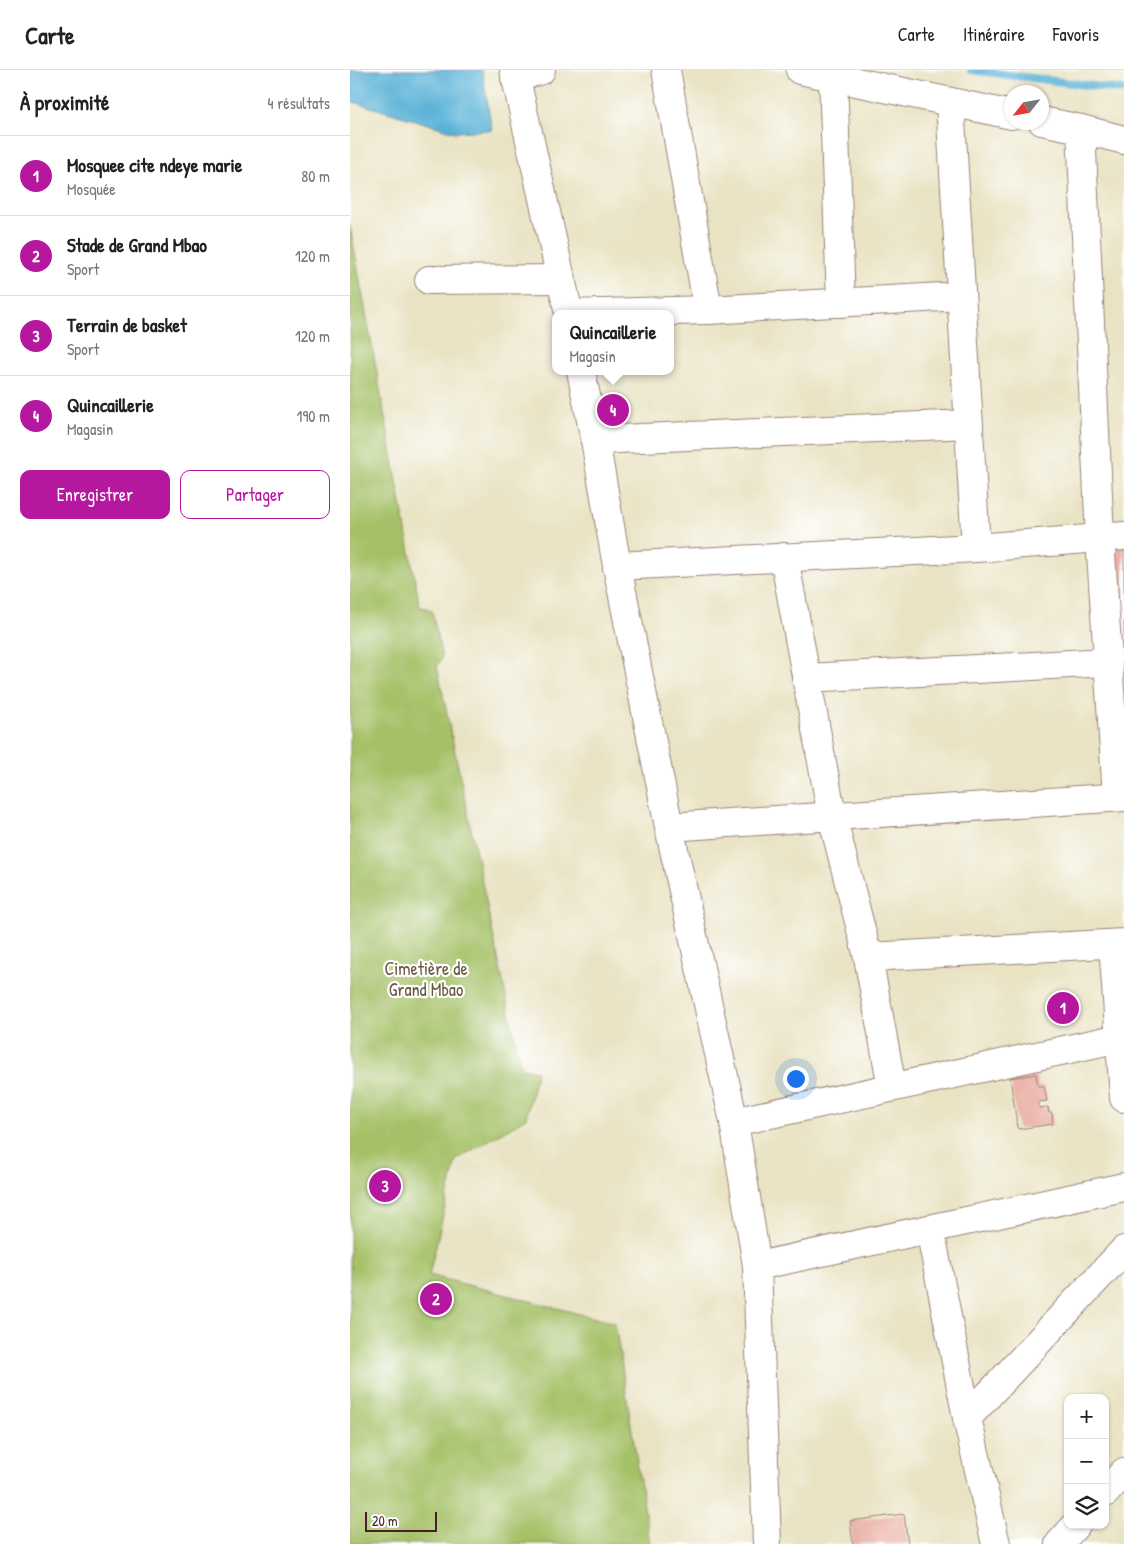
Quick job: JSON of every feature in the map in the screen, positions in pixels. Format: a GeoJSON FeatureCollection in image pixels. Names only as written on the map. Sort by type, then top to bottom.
{"type":"FeatureCollection","features":[{"type":"Feature","properties":{"kind":"street"},"geometry":{"type":"LineString","coordinates":[[666,70],[708,310]]}},
{"type":"Feature","properties":{"kind":"street"},"geometry":{"type":"LineString","coordinates":[[800,70],[1004,113]]}},
{"type":"Feature","properties":{"kind":"street"},"geometry":{"type":"LineString","coordinates":[[523,73],[568,310]]}},
{"type":"Feature","properties":{"kind":"street"},"geometry":{"type":"LineString","coordinates":[[833,76],[841,303]]}},
{"type":"Feature","properties":{"kind":"street"},"geometry":{"type":"LineString","coordinates":[[950,102],[976,548]]}},
{"type":"Feature","properties":{"kind":"street"},"geometry":{"type":"LineString","coordinates":[[1049,122],[1124,140]]}},
{"type":"Feature","properties":{"kind":"street"},"geometry":{"type":"LineString","coordinates":[[669,827],[1120,797],[1107,662],[1112,537],[1081,129]]}},
{"type":"Feature","properties":{"kind":"street"},"geometry":{"type":"LineString","coordinates":[[429,280],[562,279]]}},
{"type":"Feature","properties":{"kind":"street"},"geometry":{"type":"LineString","coordinates":[[674,311],[961,296]]}},
{"type":"Feature","properties":{"kind":"street"},"geometry":{"type":"LineString","coordinates":[[582,375],[617,566],[669,827],[734,1122],[757,1266],[768,1544]]}},
{"type":"Feature","properties":{"kind":"street"},"geometry":{"type":"LineString","coordinates":[[595,440],[969,424]]}},
{"type":"Feature","properties":{"kind":"street"},"geometry":{"type":"LineString","coordinates":[[617,566],[976,548],[1112,537]]}},
{"type":"Feature","properties":{"kind":"street"},"geometry":{"type":"LineString","coordinates":[[784,557],[832,816],[868,957],[892,1087]]}},
{"type":"Feature","properties":{"kind":"street"},"geometry":{"type":"LineString","coordinates":[[806,678],[1107,662]]}},
{"type":"Feature","properties":{"kind":"street"},"geometry":{"type":"LineString","coordinates":[[868,957],[1118,944],[1120,1038],[1124,1098]]}},
{"type":"Feature","properties":{"kind":"street"},"geometry":{"type":"LineString","coordinates":[[734,1122],[1120,1038]]}},
{"type":"Feature","properties":{"kind":"street"},"geometry":{"type":"LineString","coordinates":[[757,1266],[1124,1187]]}},
{"type":"Feature","properties":{"kind":"street"},"geometry":{"type":"LineString","coordinates":[[930,1229],[967,1418],[996,1544]]}},
{"type":"Feature","properties":{"kind":"street"},"geometry":{"type":"LineString","coordinates":[[967,1418],[1124,1250]]}},
{"type":"Feature","properties":{"kind":"street"},"geometry":{"type":"LineString","coordinates":[[1059,1544],[1072,1529]]}},
{"type":"Feature","properties":{"kind":"green space","name":"Cimetière de Grand Mbao"},"geometry":{"type":"Polygon","coordinates":[[[350,226],[420,607],[432,611],[442,658],[437,666],[521,1068],[537,1071],[526,1118],[456,1160],[429,1275],[615,1323],[650,1544],[350,1544],[350,226]]]}},
{"type":"Feature","properties":{"kind":"water"},"geometry":{"type":"Polygon","coordinates":[[[350,70],[482,70],[492,130],[455,132],[350,101],[350,70]]]}},
{"type":"Feature","properties":{"kind":"building"},"geometry":{"type":"Polygon","coordinates":[[[1124,545],[1124,649],[1118,649],[1112,546],[1124,545]]]}},
{"type":"Feature","properties":{"kind":"building"},"geometry":{"type":"Polygon","coordinates":[[[1036,1074],[1038,1086],[1044,1086],[1047,1101],[1038,1102],[1039,1108],[1048,1107],[1049,1113],[1052,1113],[1053,1124],[1018,1129],[1010,1078],[1036,1074]]]}},
{"type":"Feature","properties":{"kind":"building"},"geometry":{"type":"Polygon","coordinates":[[[904,1514],[908,1544],[853,1544],[850,1521],[904,1514]]]}},
{"type":"Feature","properties":{"kind":"waterway"},"geometry":{"type":"LineString","coordinates":[[971,70],[1124,90]]}},
{"type":"Feature","properties":{"kind":"place","name":"Quincaillerie"},"geometry":{"type":"Point","coordinates":[613,410]}},
{"type":"Feature","properties":{"kind":"place","name":"Mosquee cite ndeye marie"},"geometry":{"type":"Point","coordinates":[1063,1008]}},
{"type":"Feature","properties":{"kind":"place","name":"Terrain de basket"},"geometry":{"type":"Point","coordinates":[385,1186]}},
{"type":"Feature","properties":{"kind":"place","name":"Stade de Grand Mbao"},"geometry":{"type":"Point","coordinates":[436,1299]}}]}
